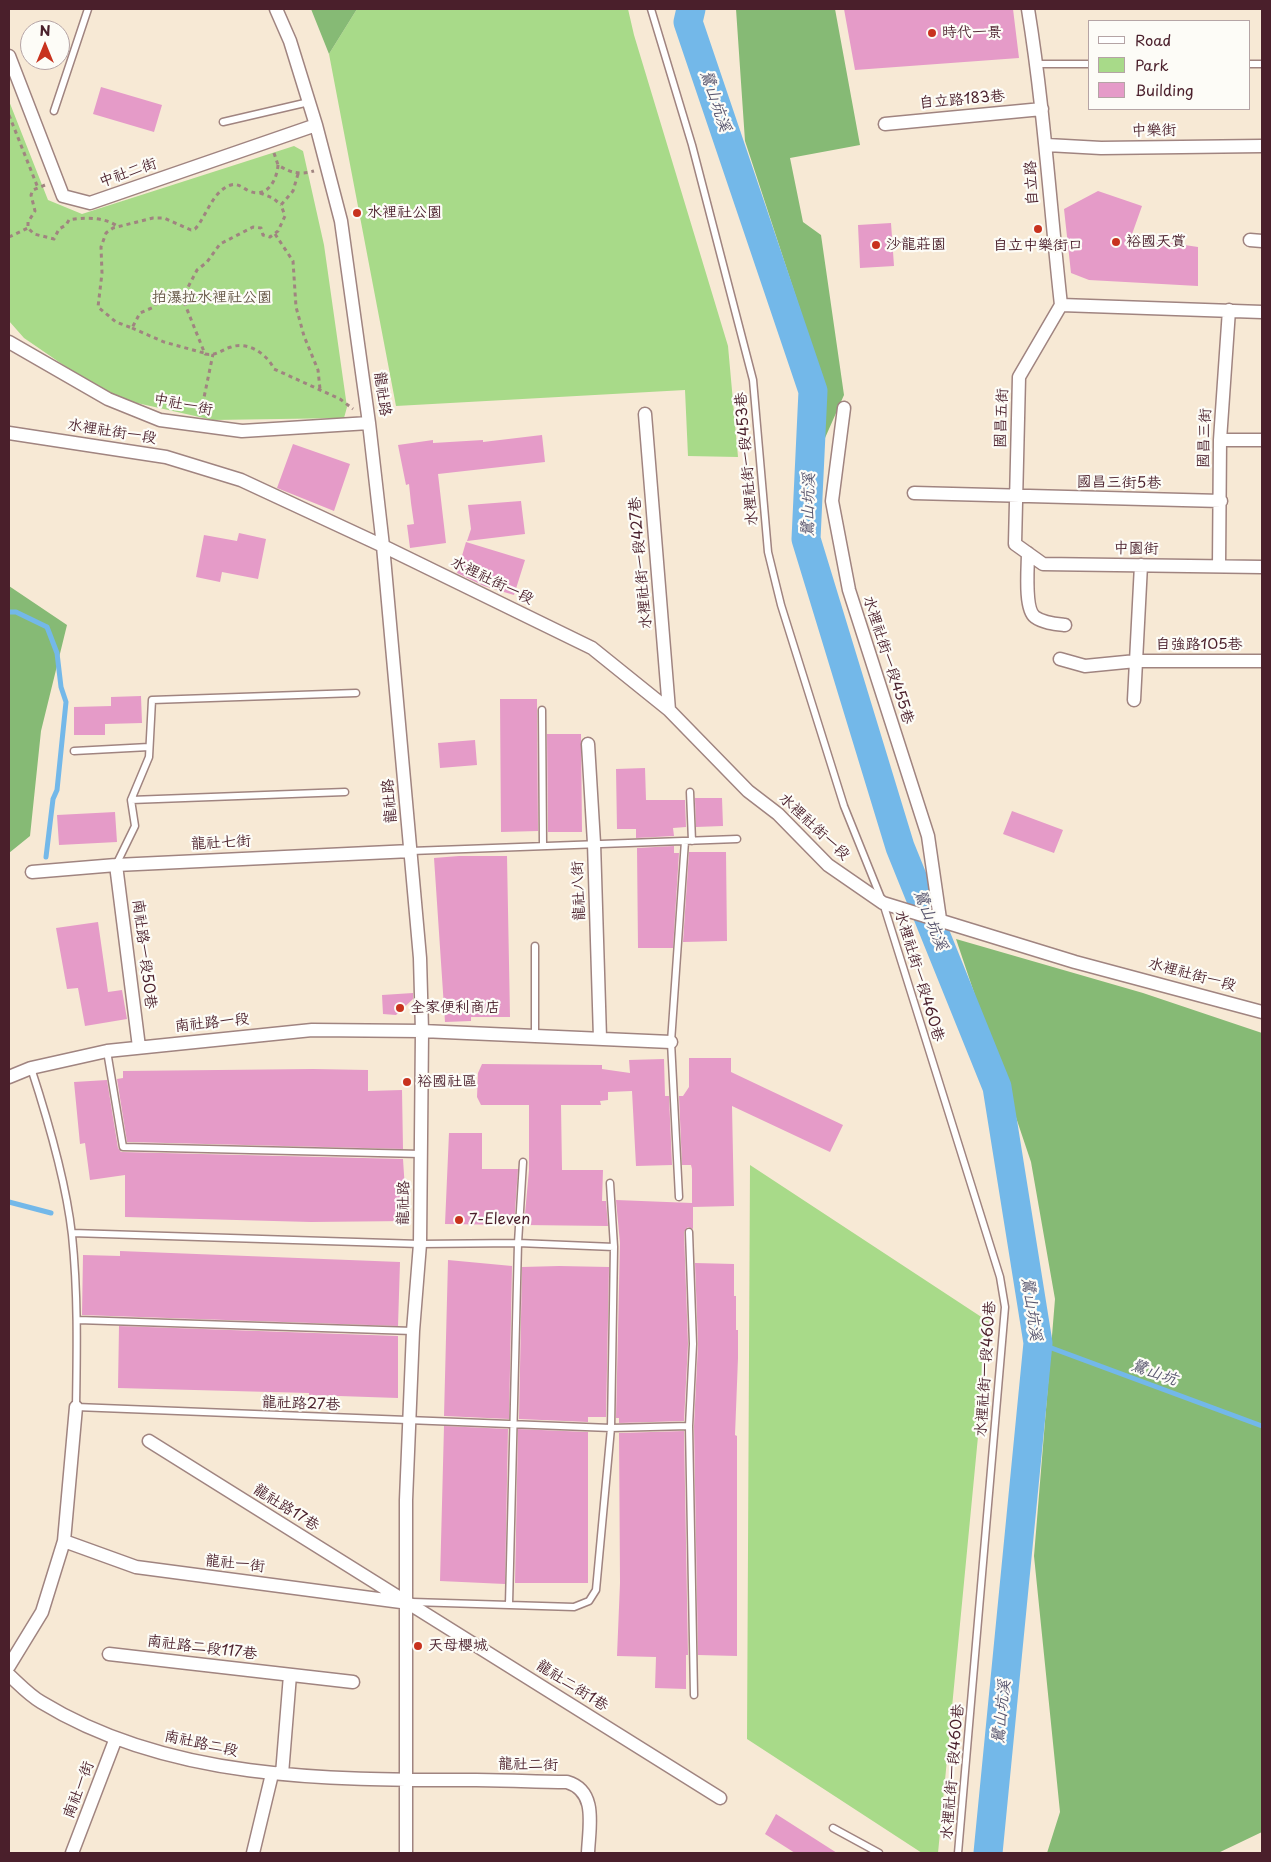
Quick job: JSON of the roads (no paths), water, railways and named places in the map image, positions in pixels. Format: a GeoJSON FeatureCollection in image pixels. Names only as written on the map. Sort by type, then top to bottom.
{"type":"FeatureCollection","features":[{"type":"Feature","properties":{"kind":"street","name":"龍社路"},"geometry":{"type":"LineString","coordinates":[[276,9],[290,41],[309,102],[341,221],[370,423],[420,958],[422,1032],[420,1244],[413,1331],[406,1500],[406,1602]]}},
{"type":"Feature","properties":{"kind":"street","name":"自立路"},"geometry":{"type":"LineString","coordinates":[[1028,9],[1047,145],[1050,212],[1061,305]]}},
{"type":"Feature","properties":{"kind":"street","name":"中社二街"},"geometry":{"type":"LineString","coordinates":[[9,56],[63,196],[90,203],[316,125]]}},
{"type":"Feature","properties":{"kind":"street","name":"自立路183巷"},"geometry":{"type":"LineString","coordinates":[[885,124],[1042,109]]}},
{"type":"Feature","properties":{"kind":"street","name":"中樂街"},"geometry":{"type":"LineString","coordinates":[[1047,145],[1101,148],[1262,146]]}},
{"type":"Feature","properties":{"kind":"street"},"geometry":{"type":"LineString","coordinates":[[1061,305],[1262,312]]}},
{"type":"Feature","properties":{"kind":"street","name":"國昌五街"},"geometry":{"type":"LineString","coordinates":[[1015,544],[1019,377],[1061,305]]}},
{"type":"Feature","properties":{"kind":"street","name":"國昌三街"},"geometry":{"type":"LineString","coordinates":[[1219,566],[1220,440],[1229,310]]}},
{"type":"Feature","properties":{"kind":"street","name":"中社一街"},"geometry":{"type":"LineString","coordinates":[[9,342],[108,400],[160,420],[242,431],[370,423]]}},
{"type":"Feature","properties":{"kind":"street","name":"水裡社街一段455巷"},"geometry":{"type":"LineString","coordinates":[[844,408],[832,501],[848,590],[928,836],[940,919]]}},
{"type":"Feature","properties":{"kind":"street","name":"水裡社街一段427巷"},"geometry":{"type":"LineString","coordinates":[[645,414],[669,710]]}},
{"type":"Feature","properties":{"kind":"street","name":"水裡社街一段"},"geometry":{"type":"LineString","coordinates":[[9,433],[166,457],[241,480],[383,546],[592,648],[669,710],[748,791],[778,814],[828,865],[883,903],[1076,962],[1262,1012]]}},
{"type":"Feature","properties":{"kind":"street"},"geometry":{"type":"LineString","coordinates":[[1220,440],[1262,440]]}},
{"type":"Feature","properties":{"kind":"street","name":"國昌三街5巷"},"geometry":{"type":"LineString","coordinates":[[914,493],[1221,501]]}},
{"type":"Feature","properties":{"kind":"street","name":"中園街"},"geometry":{"type":"LineString","coordinates":[[1015,544],[1043,564],[1262,567]]}},
{"type":"Feature","properties":{"kind":"street"},"geometry":{"type":"LineString","coordinates":[[1028,553],[1029,609],[1036,618],[1066,625]]}},
{"type":"Feature","properties":{"kind":"street"},"geometry":{"type":"LineString","coordinates":[[1134,700],[1141,565]]}},
{"type":"Feature","properties":{"kind":"street","name":"自強路105巷"},"geometry":{"type":"LineString","coordinates":[[1060,659],[1085,666],[1136,661],[1262,661]]}},
{"type":"Feature","properties":{"kind":"street","name":"龍社八街"},"geometry":{"type":"LineString","coordinates":[[588,744],[594,843],[600,1038]]}},
{"type":"Feature","properties":{"kind":"street","name":"龍社七街"},"geometry":{"type":"LineString","coordinates":[[32,872],[116,865],[411,851]]}},
{"type":"Feature","properties":{"kind":"street","name":"南社路一段50巷"},"geometry":{"type":"LineString","coordinates":[[116,865],[139,1047]]}},
{"type":"Feature","properties":{"kind":"street","name":"南社路一段"},"geometry":{"type":"LineString","coordinates":[[9,1077],[31,1068],[139,1047],[312,1030],[422,1032]]}},
{"type":"Feature","properties":{"kind":"street"},"geometry":{"type":"LineString","coordinates":[[422,1032],[671,1042]]}},
{"type":"Feature","properties":{"kind":"street"},"geometry":{"type":"LineString","coordinates":[[9,1666],[42,1612],[64,1542],[76,1407]]}},
{"type":"Feature","properties":{"kind":"street","name":"龍社路17巷"},"geometry":{"type":"LineString","coordinates":[[149,1441],[406,1602]]}},
{"type":"Feature","properties":{"kind":"street","name":"龍社一街"},"geometry":{"type":"LineString","coordinates":[[64,1542],[136,1567],[406,1602]]}},
{"type":"Feature","properties":{"kind":"street"},"geometry":{"type":"LineString","coordinates":[[406,1602],[406,1853]]}},
{"type":"Feature","properties":{"kind":"street","name":"龍社二街1巷"},"geometry":{"type":"LineString","coordinates":[[406,1602],[720,1798]]}},
{"type":"Feature","properties":{"kind":"street","name":"南社路二段117巷"},"geometry":{"type":"LineString","coordinates":[[109,1654],[353,1682]]}},
{"type":"Feature","properties":{"kind":"street","name":"南社路二段"},"geometry":{"type":"LineString","coordinates":[[9,1675],[39,1701],[116,1738],[201,1762],[277,1774],[406,1780]]}},
{"type":"Feature","properties":{"kind":"street"},"geometry":{"type":"LineString","coordinates":[[252,1853],[277,1774],[290,1675]]}},
{"type":"Feature","properties":{"kind":"street","name":"南社一街"},"geometry":{"type":"LineString","coordinates":[[72,1853],[116,1738]]}},
{"type":"Feature","properties":{"kind":"street","name":"龍社二街"},"geometry":{"type":"LineString","coordinates":[[406,1780],[567,1782],[577,1785],[585,1792],[589,1803],[588,1853]]}},
{"type":"Feature","properties":{"kind":"lane"},"geometry":{"type":"LineString","coordinates":[[54,111],[88,9]]}},
{"type":"Feature","properties":{"kind":"lane","name":"水裡社街一段453巷"},"geometry":{"type":"LineString","coordinates":[[651,9],[692,145],[753,380],[768,552],[781,605],[844,806],[883,903]]}},
{"type":"Feature","properties":{"kind":"lane"},"geometry":{"type":"LineString","coordinates":[[1037,64],[1088,64]]}},
{"type":"Feature","properties":{"kind":"lane"},"geometry":{"type":"LineString","coordinates":[[223,122],[309,102]]}},
{"type":"Feature","properties":{"kind":"lane"},"geometry":{"type":"LineString","coordinates":[[116,865],[135,826],[131,800],[149,757],[152,700],[356,692]]}},
{"type":"Feature","properties":{"kind":"lane"},"geometry":{"type":"LineString","coordinates":[[542,710],[542,845]]}},
{"type":"Feature","properties":{"kind":"lane"},"geometry":{"type":"LineString","coordinates":[[74,752],[149,747]]}},
{"type":"Feature","properties":{"kind":"lane"},"geometry":{"type":"LineString","coordinates":[[131,800],[345,792]]}},
{"type":"Feature","properties":{"kind":"lane"},"geometry":{"type":"LineString","coordinates":[[679,1197],[671,1042],[688,841],[690,792]]}},
{"type":"Feature","properties":{"kind":"lane"},"geometry":{"type":"LineString","coordinates":[[411,851],[737,839]]}},
{"type":"Feature","properties":{"kind":"lane","name":"水裡社街一段460巷"},"geometry":{"type":"LineString","coordinates":[[883,903],[1000,1277],[1005,1307],[958,1853]]}},
{"type":"Feature","properties":{"kind":"lane"},"geometry":{"type":"LineString","coordinates":[[535,946],[535,1036]]}},
{"type":"Feature","properties":{"kind":"lane"},"geometry":{"type":"LineString","coordinates":[[107,1052],[123,1147],[421,1154]]}},
{"type":"Feature","properties":{"kind":"lane"},"geometry":{"type":"LineString","coordinates":[[31,1068],[49,1124],[72,1233],[78,1320],[76,1407]]}},
{"type":"Feature","properties":{"kind":"lane"},"geometry":{"type":"LineString","coordinates":[[509,1604],[518,1242],[524,1162]]}},
{"type":"Feature","properties":{"kind":"lane"},"geometry":{"type":"LineString","coordinates":[[406,1602],[574,1607],[589,1601],[596,1590],[600,1568],[611,1428],[614,1247],[610,1183]]}},
{"type":"Feature","properties":{"kind":"lane"},"geometry":{"type":"LineString","coordinates":[[689,1232],[693,1344],[690,1426],[694,1695]]}},
{"type":"Feature","properties":{"kind":"lane"},"geometry":{"type":"LineString","coordinates":[[72,1233],[420,1244],[518,1242],[614,1247]]}},
{"type":"Feature","properties":{"kind":"lane"},"geometry":{"type":"LineString","coordinates":[[78,1320],[413,1331]]}},
{"type":"Feature","properties":{"kind":"lane","name":"龍社路27巷"},"geometry":{"type":"LineString","coordinates":[[76,1407],[611,1428],[690,1426]]}},
{"type":"Feature","properties":{"kind":"lane"},"geometry":{"type":"LineString","coordinates":[[833,1828],[880,1853]]}},
{"type":"Feature","properties":{"kind":"waterway","name":"鷺山坑溪"},"geometry":{"type":"LineString","coordinates":[[691,9],[688,22],[813,391],[806,539],[900,847],[997,1087],[1038,1343],[988,1853]]}},
{"type":"Feature","properties":{"kind":"waterway"},"geometry":{"type":"LineString","coordinates":[[9,612],[16,612],[47,627],[57,653],[61,687],[66,702],[57,790],[53,799],[46,857]]}},
{"type":"Feature","properties":{"kind":"waterway"},"geometry":{"type":"LineString","coordinates":[[9,1202],[51,1213]]}},
{"type":"Feature","properties":{"kind":"waterway","name":"鷺山坑"},"geometry":{"type":"LineString","coordinates":[[1038,1343],[1262,1426]]}},
{"type":"Feature","properties":{"kind":"place","name":"時代一景"},"geometry":{"type":"Point","coordinates":[932,33]}},
{"type":"Feature","properties":{"kind":"place","name":"水裡社公園"},"geometry":{"type":"Point","coordinates":[357,213]}},
{"type":"Feature","properties":{"kind":"place","name":"自立中樂街口"},"geometry":{"type":"Point","coordinates":[1038,229]}},
{"type":"Feature","properties":{"kind":"place","name":"裕國天賞"},"geometry":{"type":"Point","coordinates":[1116,242]}},
{"type":"Feature","properties":{"kind":"place","name":"沙龍莊園"},"geometry":{"type":"Point","coordinates":[876,245]}},
{"type":"Feature","properties":{"kind":"place","name":"全家便利商店"},"geometry":{"type":"Point","coordinates":[400,1008]}},
{"type":"Feature","properties":{"kind":"place","name":"裕國社區"},"geometry":{"type":"Point","coordinates":[407,1082]}},
{"type":"Feature","properties":{"kind":"place","name":"7-Eleven"},"geometry":{"type":"Point","coordinates":[459,1220]}},
{"type":"Feature","properties":{"kind":"place","name":"天母櫻城"},"geometry":{"type":"Point","coordinates":[418,1646]}},
{"type":"Feature","properties":{"kind":"park label","name":"拍瀑拉水裡社公園"},"geometry":{"type":"Point","coordinates":[212,298]}}]}
